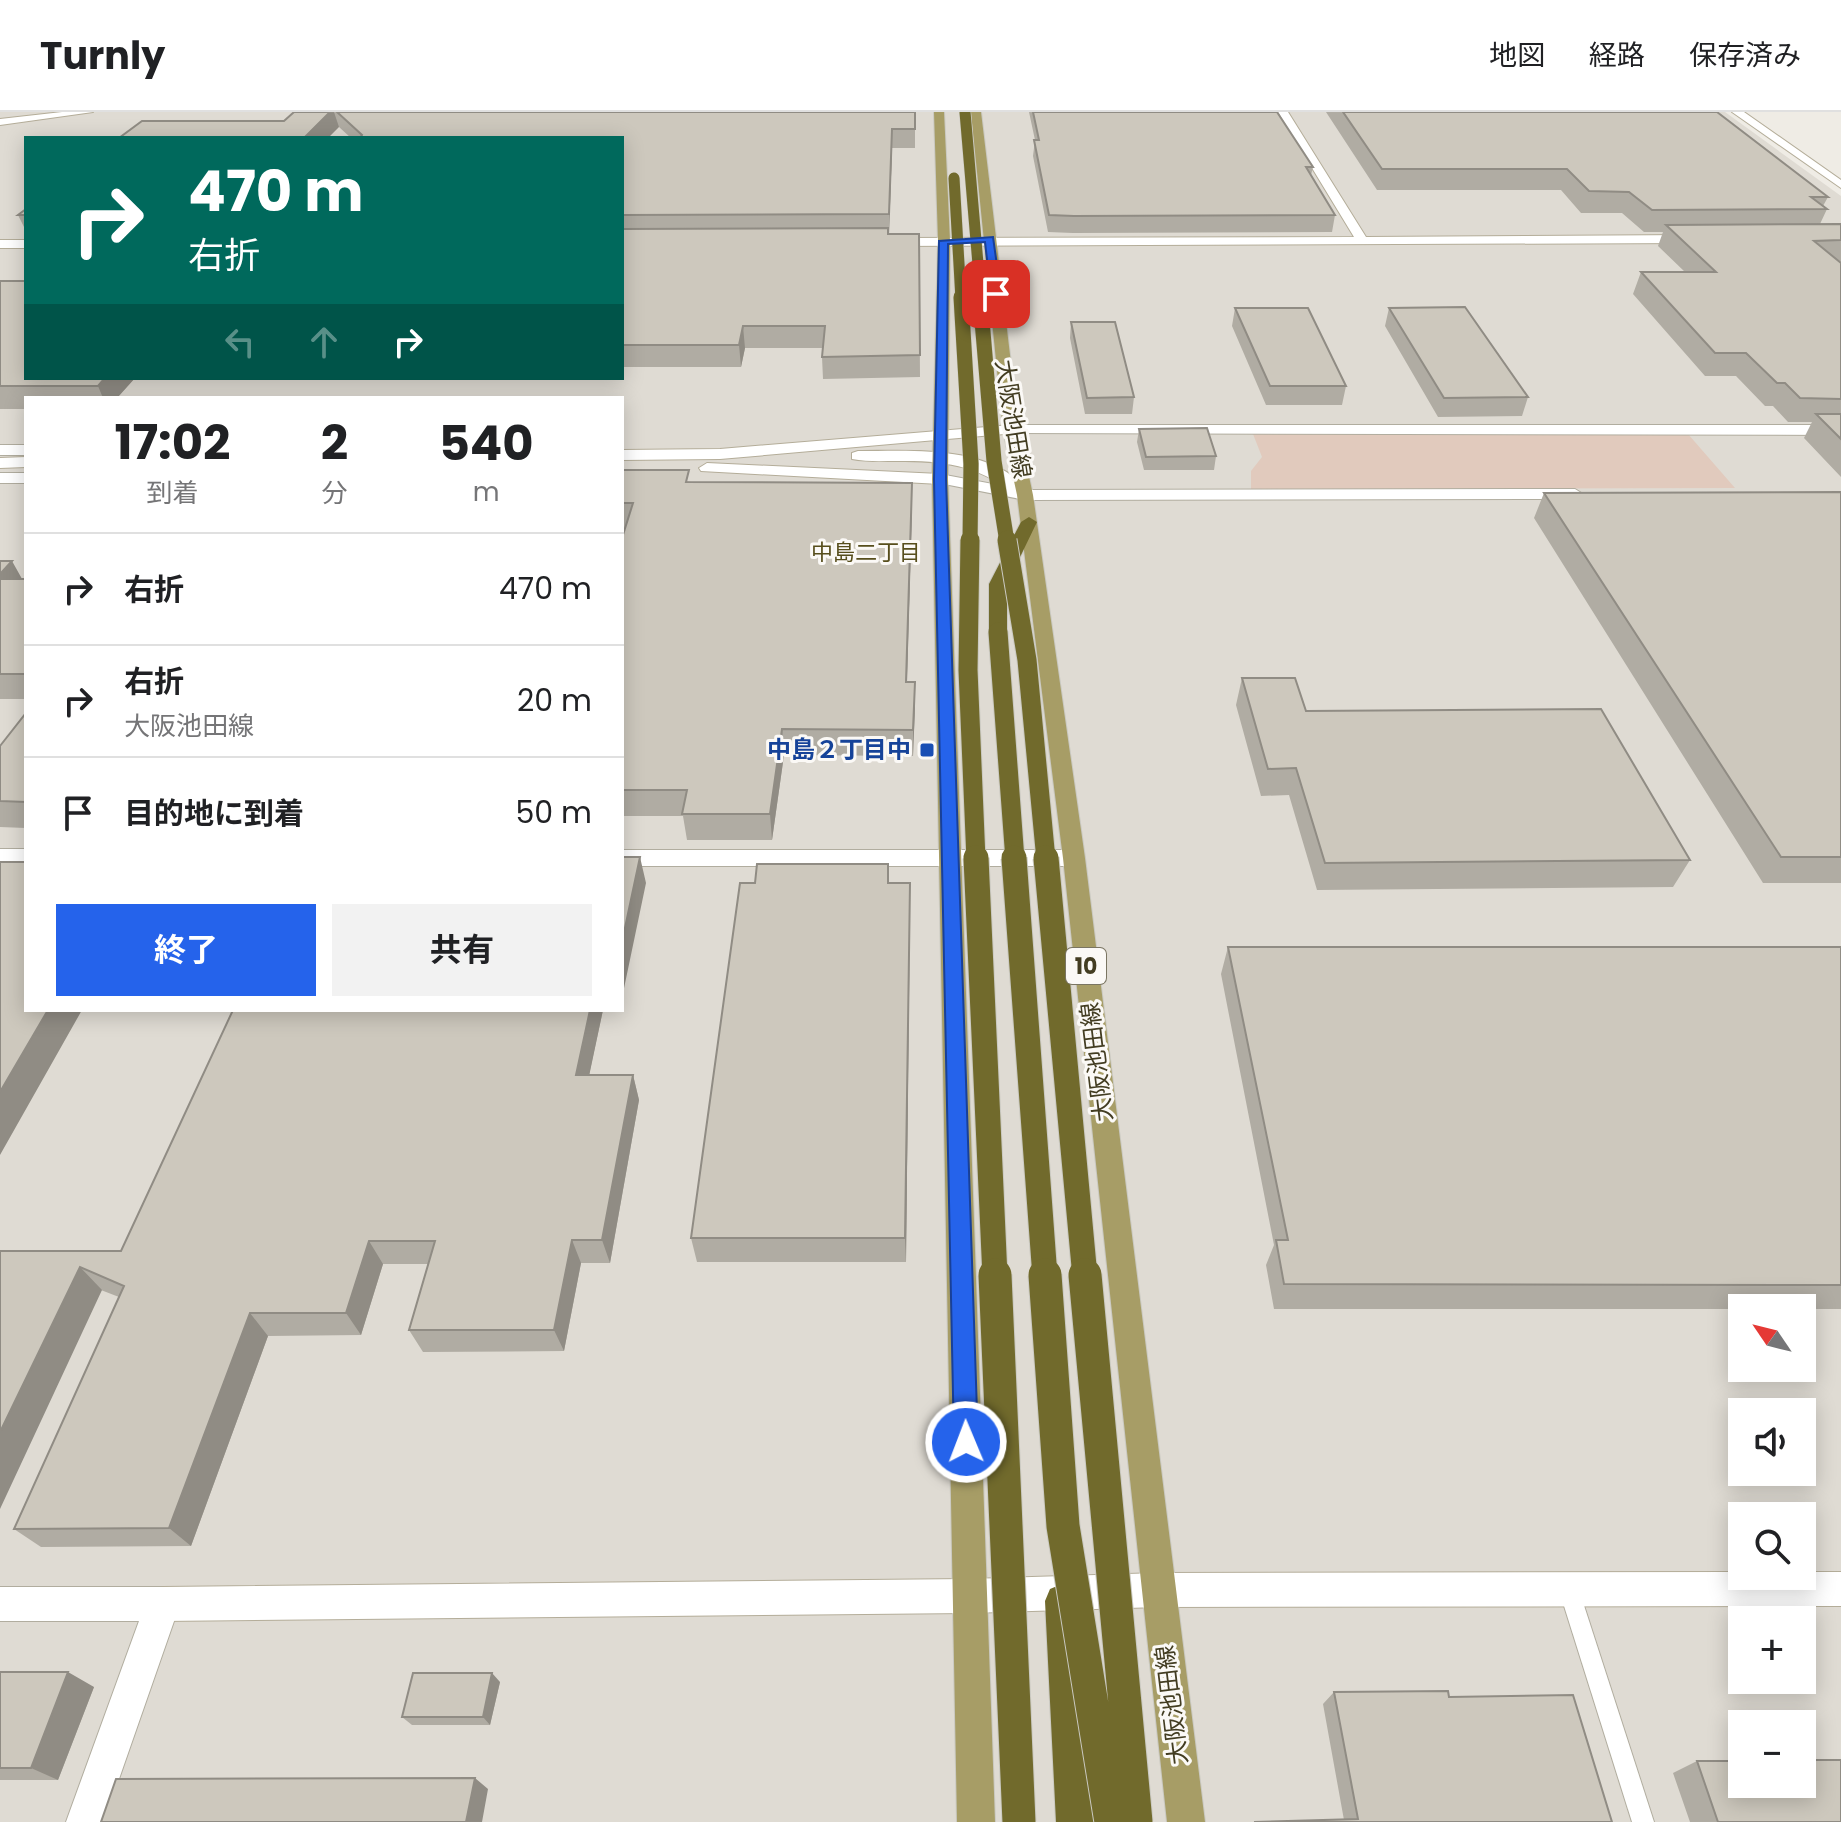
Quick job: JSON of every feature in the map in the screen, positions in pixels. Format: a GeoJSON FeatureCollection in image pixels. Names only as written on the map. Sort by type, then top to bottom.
{"type":"FeatureCollection","features":[{"type":"Feature","properties":{"kind":"highway"},"geometry":{"type":"LineString","coordinates":[[950,112],[971,464],[968,670],[1019,1822]]}},
{"type":"Feature","properties":{"kind":"highway"},"geometry":{"type":"LineString","coordinates":[[965,112],[994,461],[1027,660],[1136,1822]]}},
{"type":"Feature","properties":{"kind":"highway"},"geometry":{"type":"LineString","coordinates":[[1029,522],[998,584],[998,632],[1063,1526],[1111,1822]]}},
{"type":"Feature","properties":{"kind":"highway"},"geometry":{"type":"LineString","coordinates":[[1061,1591],[1075,1822]]}},
{"type":"Feature","properties":{"kind":"main road"},"geometry":{"type":"LineString","coordinates":[[939,112],[944,241],[940,458],[976,1822]]}},
{"type":"Feature","properties":{"kind":"main road","name":"大阪池田線"},"geometry":{"type":"LineString","coordinates":[[976,112],[1011,430],[1029,522],[1074,858],[1186,1822]]}},
{"type":"Feature","properties":{"kind":"street"},"geometry":{"type":"LineString","coordinates":[[0,122],[88,112]]}},
{"type":"Feature","properties":{"kind":"street"},"geometry":{"type":"LineString","coordinates":[[1283,112],[1361,239]]}},
{"type":"Feature","properties":{"kind":"street"},"geometry":{"type":"LineString","coordinates":[[1737,112],[1841,185]]}},
{"type":"Feature","properties":{"kind":"street"},"geometry":{"type":"LineString","coordinates":[[867,242],[990,239],[1702,239]]}},
{"type":"Feature","properties":{"kind":"street"},"geometry":{"type":"LineString","coordinates":[[0,244],[24,244]]}},
{"type":"Feature","properties":{"kind":"street"},"geometry":{"type":"LineString","coordinates":[[624,467],[940,458],[1011,430],[1841,430]]}},
{"type":"Feature","properties":{"kind":"street"},"geometry":{"type":"LineString","coordinates":[[0,450],[17,460]]}},
{"type":"Feature","properties":{"kind":"street"},"geometry":{"type":"LineString","coordinates":[[624,455],[940,458],[1025,495],[1592,494]]}},
{"type":"Feature","properties":{"kind":"street"},"geometry":{"type":"LineString","coordinates":[[0,478],[24,478]]}},
{"type":"Feature","properties":{"kind":"street"},"geometry":{"type":"LineString","coordinates":[[0,857],[24,857]]}},
{"type":"Feature","properties":{"kind":"street"},"geometry":{"type":"LineString","coordinates":[[624,858],[1074,858]]}},
{"type":"Feature","properties":{"kind":"street"},"geometry":{"type":"LineString","coordinates":[[0,1604],[969,1596],[1159,1590],[1841,1589]]}},
{"type":"Feature","properties":{"kind":"street"},"geometry":{"type":"LineString","coordinates":[[85,1822],[163,1604]]}},
{"type":"Feature","properties":{"kind":"lane"},"geometry":{"type":"LineString","coordinates":[[1569,1589],[1643,1822]]}},
{"type":"Feature","properties":{"kind":"shaded area"},"geometry":{"type":"Polygon","coordinates":[[[0,112],[1725,112],[1841,196],[1841,1822],[0,1822],[0,112]]]}},
{"type":"Feature","properties":{"kind":"shaded area"},"geometry":{"type":"Polygon","coordinates":[[[1253,434],[1688,434],[1735,488],[1251,489],[1251,471],[1262,457],[1253,434]]]}},
{"type":"Feature","properties":{"kind":"building"},"geometry":{"type":"Polygon","coordinates":[[[294,112],[330,112],[306,136],[122,136],[142,121],[284,121],[294,112]]]}},
{"type":"Feature","properties":{"kind":"building"},"geometry":{"type":"Polygon","coordinates":[[[337,112],[915,112],[915,129],[892,129],[889,214],[624,215],[624,136],[362,135],[337,112]]]}},
{"type":"Feature","properties":{"kind":"building"},"geometry":{"type":"Polygon","coordinates":[[[1033,112],[1277,112],[1313,167],[1306,167],[1335,215],[1049,215],[1034,140],[1039,140],[1033,112]]]}},
{"type":"Feature","properties":{"kind":"building"},"geometry":{"type":"Polygon","coordinates":[[[1343,112],[1717,112],[1828,197],[1811,197],[1827,209],[1652,210],[1629,192],[1589,191],[1567,169],[1382,169],[1343,112]]]}},
{"type":"Feature","properties":{"kind":"building"},"geometry":{"type":"Polygon","coordinates":[[[1841,224],[1841,240],[1814,241],[1841,263],[1841,399],[1800,398],[1785,383],[1777,383],[1746,353],[1715,353],[1641,272],[1716,272],[1666,225],[1841,224]]]}},
{"type":"Feature","properties":{"kind":"building"},"geometry":{"type":"Polygon","coordinates":[[[888,228],[888,234],[919,234],[920,355],[822,357],[825,326],[743,326],[739,345],[624,345],[624,229],[888,228]]]}},
{"type":"Feature","properties":{"kind":"building"},"geometry":{"type":"Polygon","coordinates":[[[0,281],[24,281],[24,380],[103,380],[98,386],[0,386],[0,281]]]}},
{"type":"Feature","properties":{"kind":"building"},"geometry":{"type":"Polygon","coordinates":[[[1465,307],[1528,397],[1444,398],[1389,308],[1465,307]]]}},
{"type":"Feature","properties":{"kind":"building"},"geometry":{"type":"Polygon","coordinates":[[[1235,308],[1308,308],[1346,386],[1270,386],[1235,308]]]}},
{"type":"Feature","properties":{"kind":"building"},"geometry":{"type":"Polygon","coordinates":[[[1071,322],[1115,322],[1134,397],[1087,398],[1071,322]]]}},
{"type":"Feature","properties":{"kind":"building"},"geometry":{"type":"Polygon","coordinates":[[[1816,414],[1841,414],[1841,439],[1816,414]]]}},
{"type":"Feature","properties":{"kind":"building"},"geometry":{"type":"Polygon","coordinates":[[[1207,428],[1216,456],[1146,457],[1139,429],[1207,428]]]}},
{"type":"Feature","properties":{"kind":"building"},"geometry":{"type":"Polygon","coordinates":[[[624,470],[689,470],[686,482],[912,483],[906,682],[915,682],[913,730],[782,729],[770,814],[682,814],[687,790],[624,790],[624,532],[633,503],[624,503],[624,470]]]}},
{"type":"Feature","properties":{"kind":"building"},"geometry":{"type":"Polygon","coordinates":[[[1841,492],[1841,857],[1781,857],[1544,493],[1841,492]]]}},
{"type":"Feature","properties":{"kind":"building"},"geometry":{"type":"Polygon","coordinates":[[[0,561],[12,561],[0,574],[0,561]]]}},
{"type":"Feature","properties":{"kind":"building"},"geometry":{"type":"Polygon","coordinates":[[[0,579],[24,579],[24,674],[0,674],[0,579]]]}},
{"type":"Feature","properties":{"kind":"building"},"geometry":{"type":"Polygon","coordinates":[[[1242,678],[1295,678],[1306,711],[1601,709],[1690,860],[1325,863],[1296,768],[1268,769],[1242,678]]]}},
{"type":"Feature","properties":{"kind":"building"},"geometry":{"type":"Polygon","coordinates":[[[24,716],[24,802],[0,801],[0,746],[24,716]]]}},
{"type":"Feature","properties":{"kind":"building"},"geometry":{"type":"Polygon","coordinates":[[[624,857],[640,857],[624,933],[624,857]]]}},
{"type":"Feature","properties":{"kind":"building"},"geometry":{"type":"Polygon","coordinates":[[[0,862],[24,862],[24,1012],[47,1012],[0,1092],[0,862]]]}},
{"type":"Feature","properties":{"kind":"building"},"geometry":{"type":"Polygon","coordinates":[[[757,864],[888,864],[888,883],[910,883],[905,1238],[691,1238],[740,883],[755,883],[757,864]]]}},
{"type":"Feature","properties":{"kind":"building"},"geometry":{"type":"Polygon","coordinates":[[[1228,947],[1841,947],[1841,1285],[1284,1284],[1276,1240],[1288,1240],[1228,947]]]}},
{"type":"Feature","properties":{"kind":"building"},"geometry":{"type":"Polygon","coordinates":[[[232,1012],[590,1012],[576,1075],[633,1075],[602,1240],[572,1240],[554,1330],[409,1330],[435,1241],[369,1241],[346,1313],[250,1313],[169,1528],[14,1529],[124,1286],[80,1267],[0,1432],[0,1251],[121,1251],[232,1012]]]}},
{"type":"Feature","properties":{"kind":"building"},"geometry":{"type":"Polygon","coordinates":[[[0,1672],[68,1672],[31,1768],[0,1768],[0,1672]]]}},
{"type":"Feature","properties":{"kind":"building"},"geometry":{"type":"Polygon","coordinates":[[[413,1673],[492,1673],[483,1717],[402,1717],[413,1673]]]}},
{"type":"Feature","properties":{"kind":"building"},"geometry":{"type":"Polygon","coordinates":[[[1448,1691],[1449,1697],[1573,1695],[1612,1822],[1254,1822],[1358,1819],[1334,1692],[1448,1691]]]}},
{"type":"Feature","properties":{"kind":"building"},"geometry":{"type":"Polygon","coordinates":[[[1816,1760],[1841,1760],[1841,1822],[1718,1822],[1697,1761],[1728,1761],[1728,1798],[1816,1798],[1816,1760]]]}},
{"type":"Feature","properties":{"kind":"building"},"geometry":{"type":"Polygon","coordinates":[[[475,1778],[466,1822],[101,1822],[116,1779],[475,1778]]]}},
{"type":"Feature","properties":{"kind":"place","name":"中島２丁目中"},"geometry":{"type":"Point","coordinates":[927,750]}},
{"type":"Feature","properties":{"kind":"district","name":"中島二丁目"},"geometry":{"type":"Point","coordinates":[866,552]}},
{"type":"Feature","properties":{"kind":"route"},"geometry":{"type":"LineString","coordinates":[[966,1442],[940,479],[944,241],[990,239],[996,294]]}}]}
